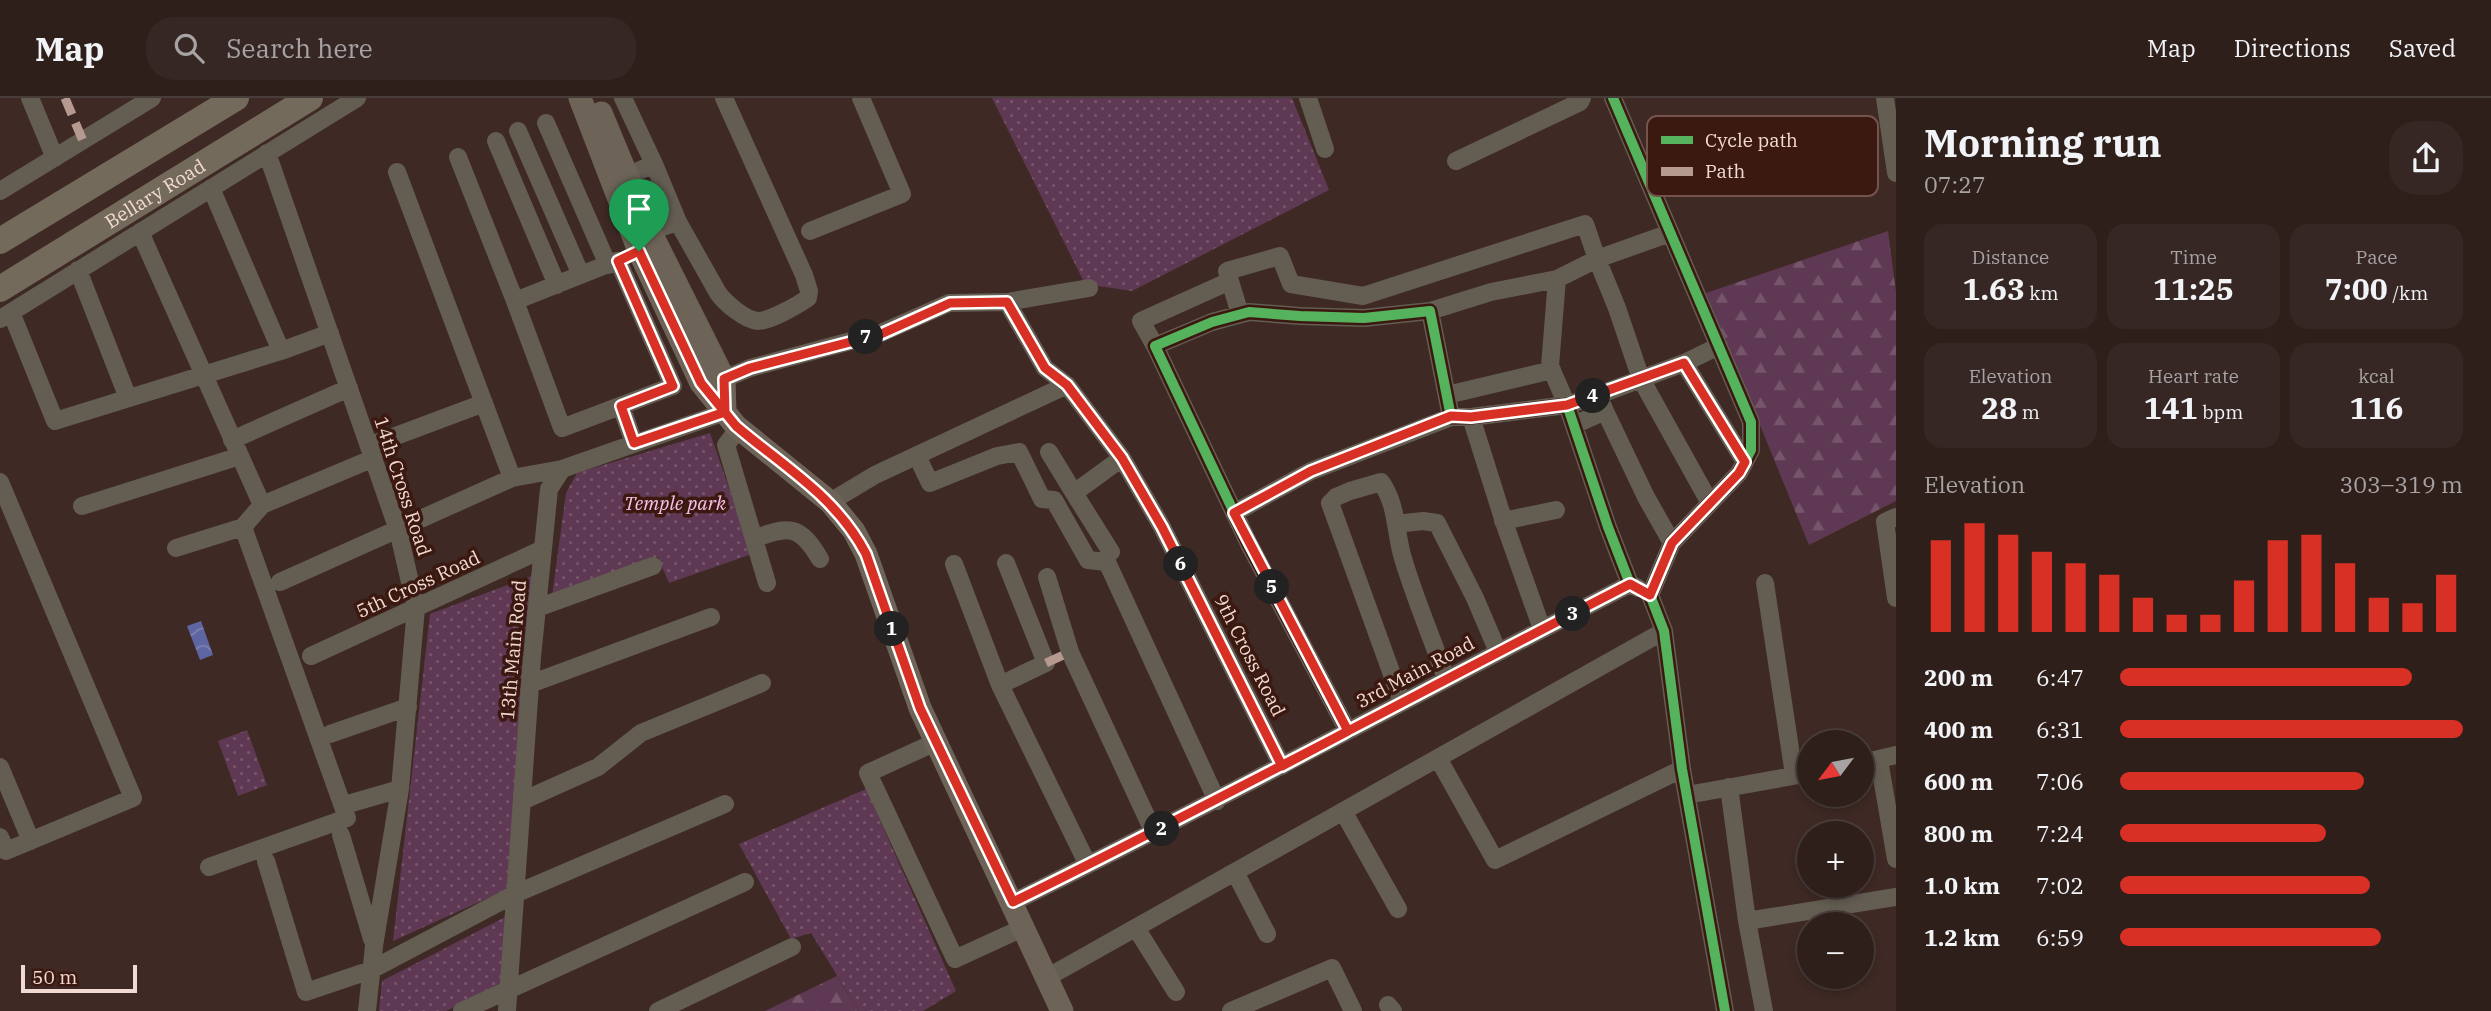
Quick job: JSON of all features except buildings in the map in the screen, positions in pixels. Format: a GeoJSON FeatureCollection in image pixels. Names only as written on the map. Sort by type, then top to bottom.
{"type":"FeatureCollection","features":[{"type":"Feature","properties":{"kind":"highway"},"geometry":{"type":"LineString","coordinates":[[0,226],[208,98]]}},
{"type":"Feature","properties":{"kind":"highway","name":"Bellary Road"},"geometry":{"type":"LineString","coordinates":[[0,241],[236,98]]}},
{"type":"Feature","properties":{"kind":"highway","name":"Bellary Road"},"geometry":{"type":"LineString","coordinates":[[0,274],[293,98]]}},
{"type":"Feature","properties":{"kind":"highway","name":"Bellary Road"},"geometry":{"type":"LineString","coordinates":[[4,307],[310,98]]}},
{"type":"Feature","properties":{"kind":"main road"},"geometry":{"type":"LineString","coordinates":[[580,98],[639,251],[701,383],[732,420],[830,502],[854,531],[866,554],[920,708],[1025,927],[1062,1011]]}},
{"type":"Feature","properties":{"kind":"main road"},"geometry":{"type":"LineString","coordinates":[[595,98],[650,231],[724,379],[732,420]]}},
{"type":"Feature","properties":{"kind":"street"},"geometry":{"type":"LineString","coordinates":[[30,98],[55,158]]}},
{"type":"Feature","properties":{"kind":"street"},"geometry":{"type":"LineString","coordinates":[[0,191],[152,98]]}},
{"type":"Feature","properties":{"kind":"street"},"geometry":{"type":"LineString","coordinates":[[330,333],[281,351],[55,421],[4,307],[78,270],[357,98]]}},
{"type":"Feature","properties":{"kind":"street"},"geometry":{"type":"LineString","coordinates":[[623,98],[678,222],[710,283],[724,302],[750,318],[761,321],[808,298],[809,291],[724,98]]}},
{"type":"Feature","properties":{"kind":"street"},"geometry":{"type":"LineString","coordinates":[[810,232],[902,194],[861,98]]}},
{"type":"Feature","properties":{"kind":"street"},"geometry":{"type":"LineString","coordinates":[[1308,98],[1325,149]]}},
{"type":"Feature","properties":{"kind":"street"},"geometry":{"type":"LineString","coordinates":[[1456,161],[1580,102],[1582,98]]}},
{"type":"Feature","properties":{"kind":"street"},"geometry":{"type":"LineString","coordinates":[[1613,98],[1647,179]]}},
{"type":"Feature","properties":{"kind":"street"},"geometry":{"type":"LineString","coordinates":[[1885,98],[1896,173]]}},
{"type":"Feature","properties":{"kind":"street"},"geometry":{"type":"LineString","coordinates":[[457,157],[562,428],[673,386],[547,123]]}},
{"type":"Feature","properties":{"kind":"street"},"geometry":{"type":"LineString","coordinates":[[518,131],[581,275]]}},
{"type":"Feature","properties":{"kind":"street"},"geometry":{"type":"LineString","coordinates":[[496,141],[557,285]]}},
{"type":"Feature","properties":{"kind":"street","name":"14th Cross Road"},"geometry":{"type":"LineString","coordinates":[[267,153],[398,530],[416,608],[400,789],[374,946],[367,1011]]}},
{"type":"Feature","properties":{"kind":"street"},"geometry":{"type":"LineString","coordinates":[[628,176],[654,164]]}},
{"type":"Feature","properties":{"kind":"street"},"geometry":{"type":"LineString","coordinates":[[397,172],[512,478]]}},
{"type":"Feature","properties":{"kind":"street"},"geometry":{"type":"LineString","coordinates":[[211,188],[281,351]]}},
{"type":"Feature","properties":{"kind":"street"},"geometry":{"type":"LineString","coordinates":[[1650,595],[1672,543],[1739,473],[1751,450],[1751,422],[1654,196]]}},
{"type":"Feature","properties":{"kind":"street"},"geometry":{"type":"LineString","coordinates":[[650,231],[678,222]]}},
{"type":"Feature","properties":{"kind":"street"},"geometry":{"type":"LineString","coordinates":[[1240,314],[1227,271],[1280,256],[1291,284],[1363,296],[1586,224],[1641,379],[1710,503]]}},
{"type":"Feature","properties":{"kind":"street"},"geometry":{"type":"LineString","coordinates":[[140,232],[262,505]]}},
{"type":"Feature","properties":{"kind":"street"},"geometry":{"type":"LineString","coordinates":[[1155,346],[1212,322],[1250,312],[1364,318],[1430,311],[1491,292],[1557,279],[1597,259],[1670,233]]}},
{"type":"Feature","properties":{"kind":"street"},"geometry":{"type":"LineString","coordinates":[[515,301],[639,251]]}},
{"type":"Feature","properties":{"kind":"street"},"geometry":{"type":"LineString","coordinates":[[78,270],[128,398]]}},
{"type":"Feature","properties":{"kind":"street"},"geometry":{"type":"LineString","coordinates":[[1557,279],[1549,366],[1567,405],[1630,584],[1650,595],[1664,631],[1682,769],[1725,1011]]}},
{"type":"Feature","properties":{"kind":"street"},"geometry":{"type":"LineString","coordinates":[[1230,281],[1141,321],[1234,513],[1348,731]]}},
{"type":"Feature","properties":{"kind":"street"},"geometry":{"type":"LineString","coordinates":[[724,379],[750,368],[881,334],[950,303],[1007,302],[1089,288]]}},
{"type":"Feature","properties":{"kind":"street","name":"9th Cross Road"},"geometry":{"type":"LineString","coordinates":[[1007,302],[1045,368],[1067,385],[1122,458],[1162,527],[1282,766]]}},
{"type":"Feature","properties":{"kind":"street"},"geometry":{"type":"LineString","coordinates":[[1430,311],[1451,416]]}},
{"type":"Feature","properties":{"kind":"street"},"geometry":{"type":"LineString","coordinates":[[1574,425],[1602,403],[1641,379],[1719,346]]}},
{"type":"Feature","properties":{"kind":"street"},"geometry":{"type":"LineString","coordinates":[[1684,363],[1745,462]]}},
{"type":"Feature","properties":{"kind":"street"},"geometry":{"type":"LineString","coordinates":[[1447,395],[1552,370]]}},
{"type":"Feature","properties":{"kind":"street"},"geometry":{"type":"LineString","coordinates":[[830,502],[875,475],[1067,385]]}},
{"type":"Feature","properties":{"kind":"street"},"geometry":{"type":"LineString","coordinates":[[82,506],[236,448],[349,388]]}},
{"type":"Feature","properties":{"kind":"street"},"geometry":{"type":"LineString","coordinates":[[176,548],[243,527],[262,505],[484,402]]}},
{"type":"Feature","properties":{"kind":"street"},"geometry":{"type":"LineString","coordinates":[[1234,513],[1311,471],[1451,416],[1471,417],[1602,403]]}},
{"type":"Feature","properties":{"kind":"street"},"geometry":{"type":"LineString","coordinates":[[1602,403],[1646,497],[1672,543]]}},
{"type":"Feature","properties":{"kind":"street"},"geometry":{"type":"LineString","coordinates":[[621,406],[634,443]]}},
{"type":"Feature","properties":{"kind":"street"},"geometry":{"type":"LineString","coordinates":[[1471,417],[1503,521],[1542,629]]}},
{"type":"Feature","properties":{"kind":"street"},"geometry":{"type":"LineString","coordinates":[[280,582],[512,478],[562,469],[634,443],[732,420],[726,445],[767,583]]}},
{"type":"Feature","properties":{"kind":"street"},"geometry":{"type":"LineString","coordinates":[[917,456],[930,483],[997,456],[1019,452],[1042,499],[1054,500],[1088,560],[1107,562],[1217,801]]}},
{"type":"Feature","properties":{"kind":"street"},"geometry":{"type":"LineString","coordinates":[[1048,452],[1111,552]]}},
{"type":"Feature","properties":{"kind":"street"},"geometry":{"type":"LineString","coordinates":[[1074,493],[1122,458]]}},
{"type":"Feature","properties":{"kind":"street","name":"13th Main Road"},"geometry":{"type":"LineString","coordinates":[[507,1011],[530,684],[549,489],[562,469]]}},
{"type":"Feature","properties":{"kind":"street"},"geometry":{"type":"LineString","coordinates":[[1402,702],[1330,503],[1336,497],[1381,482],[1392,502],[1403,555],[1446,679]]}},
{"type":"Feature","properties":{"kind":"street"},"geometry":{"type":"LineString","coordinates":[[0,837],[6,851],[133,799],[2,492]]}},
{"type":"Feature","properties":{"kind":"street"},"geometry":{"type":"LineString","coordinates":[[1503,521],[1556,510]]}},
{"type":"Feature","properties":{"kind":"street"},"geometry":{"type":"LineString","coordinates":[[1896,517],[1885,522],[1896,598]]}},
{"type":"Feature","properties":{"kind":"street"},"geometry":{"type":"LineString","coordinates":[[1396,524],[1423,521],[1437,523],[1475,598],[1498,652]]}},
{"type":"Feature","properties":{"kind":"street"},"geometry":{"type":"LineString","coordinates":[[209,867],[347,818],[243,527]]}},
{"type":"Feature","properties":{"kind":"street"},"geometry":{"type":"LineString","coordinates":[[754,539],[780,529],[794,531],[804,536],[820,559]]}},
{"type":"Feature","properties":{"kind":"street","name":"5th Cross Road"},"geometry":{"type":"LineString","coordinates":[[311,656],[543,549]]}},
{"type":"Feature","properties":{"kind":"street"},"geometry":{"type":"LineString","coordinates":[[1006,563],[1046,663]]}},
{"type":"Feature","properties":{"kind":"street"},"geometry":{"type":"LineString","coordinates":[[954,564],[1000,685],[1088,865]]}},
{"type":"Feature","properties":{"kind":"street"},"geometry":{"type":"LineString","coordinates":[[537,608],[653,566]]}},
{"type":"Feature","properties":{"kind":"street"},"geometry":{"type":"LineString","coordinates":[[1047,577],[1070,652],[1154,833]]}},
{"type":"Feature","properties":{"kind":"street"},"geometry":{"type":"LineString","coordinates":[[1765,583],[1797,748]]}},
{"type":"Feature","properties":{"kind":"street","name":"3rd Main Road"},"geometry":{"type":"LineString","coordinates":[[1013,902],[1217,801],[1630,584]]}},
{"type":"Feature","properties":{"kind":"street"},"geometry":{"type":"LineString","coordinates":[[530,684],[711,617]]}},
{"type":"Feature","properties":{"kind":"street"},"geometry":{"type":"LineString","coordinates":[[1048,977],[1664,631]]}},
{"type":"Feature","properties":{"kind":"street"},"geometry":{"type":"LineString","coordinates":[[1000,685],[1070,652]]}},
{"type":"Feature","properties":{"kind":"street"},"geometry":{"type":"LineString","coordinates":[[522,801],[598,767],[641,733],[762,683]]}},
{"type":"Feature","properties":{"kind":"street"},"geometry":{"type":"LineString","coordinates":[[330,734],[408,707]]}},
{"type":"Feature","properties":{"kind":"street"},"geometry":{"type":"LineString","coordinates":[[936,741],[868,773],[955,960],[1025,927]]}},
{"type":"Feature","properties":{"kind":"street"},"geometry":{"type":"LineString","coordinates":[[1438,758],[1495,860],[1682,769]]}},
{"type":"Feature","properties":{"kind":"street"},"geometry":{"type":"LineString","coordinates":[[1879,759],[1896,859]]}},
{"type":"Feature","properties":{"kind":"street"},"geometry":{"type":"LineString","coordinates":[[0,767],[31,841]]}},
{"type":"Feature","properties":{"kind":"street"},"geometry":{"type":"LineString","coordinates":[[1687,795],[1797,775]]}},
{"type":"Feature","properties":{"kind":"street"},"geometry":{"type":"LineString","coordinates":[[1729,787],[1747,921],[1764,1011]]}},
{"type":"Feature","properties":{"kind":"street"},"geometry":{"type":"LineString","coordinates":[[348,804],[400,789]]}},
{"type":"Feature","properties":{"kind":"street"},"geometry":{"type":"LineString","coordinates":[[265,861],[306,992],[371,970],[515,894],[725,804]]}},
{"type":"Feature","properties":{"kind":"street"},"geometry":{"type":"LineString","coordinates":[[1343,811],[1398,909]]}},
{"type":"Feature","properties":{"kind":"street"},"geometry":{"type":"LineString","coordinates":[[341,835],[374,946]]}},
{"type":"Feature","properties":{"kind":"street"},"geometry":{"type":"LineString","coordinates":[[1235,872],[1267,934]]}},
{"type":"Feature","properties":{"kind":"street"},"geometry":{"type":"LineString","coordinates":[[462,1011],[745,882]]}},
{"type":"Feature","properties":{"kind":"street"},"geometry":{"type":"LineString","coordinates":[[1747,921],[1896,897]]}},
{"type":"Feature","properties":{"kind":"street"},"geometry":{"type":"LineString","coordinates":[[1136,928],[1176,992]]}},
{"type":"Feature","properties":{"kind":"street"},"geometry":{"type":"LineString","coordinates":[[657,1011],[792,947]]}},
{"type":"Feature","properties":{"kind":"street"},"geometry":{"type":"LineString","coordinates":[[1231,1011],[1332,968],[1353,1011]]}},
{"type":"Feature","properties":{"kind":"green space"},"geometry":{"type":"Polygon","coordinates":[[[992,98],[1292,98],[1329,190],[1132,291],[1085,284],[992,98]]]}},
{"type":"Feature","properties":{"kind":"green space"},"geometry":{"type":"Polygon","coordinates":[[[1888,231],[1896,292],[1896,501],[1809,545],[1706,293],[1888,231]]]}},
{"type":"Feature","properties":{"kind":"green space","name":"Temple park"},"geometry":{"type":"Polygon","coordinates":[[[710,433],[752,554],[669,583],[658,557],[552,596],[566,493],[577,473],[710,433]]]}},
{"type":"Feature","properties":{"kind":"green space"},"geometry":{"type":"Polygon","coordinates":[[[534,575],[508,889],[393,941],[430,614],[534,575]]]}},
{"type":"Feature","properties":{"kind":"green space"},"geometry":{"type":"Polygon","coordinates":[[[247,730],[267,785],[238,796],[218,741],[247,730]]]}},
{"type":"Feature","properties":{"kind":"green space"},"geometry":{"type":"Polygon","coordinates":[[[866,789],[956,991],[923,1011],[859,1011],[811,933],[791,939],[739,844],[866,789]]]}},
{"type":"Feature","properties":{"kind":"green space"},"geometry":{"type":"Polygon","coordinates":[[[507,916],[502,985],[446,1011],[379,1011],[382,981],[507,916]]]}},
{"type":"Feature","properties":{"kind":"green space"},"geometry":{"type":"Polygon","coordinates":[[[837,976],[859,1011],[765,1011],[837,976]]]}},
{"type":"Feature","properties":{"kind":"water"},"geometry":{"type":"Polygon","coordinates":[[[201,621],[213,655],[200,660],[187,626],[201,621]]]}},
{"type":"Feature","properties":{"kind":"marked path"},"geometry":{"type":"LineString","coordinates":[[65,98],[83,141]]}},
{"type":"Feature","properties":{"kind":"marked path"},"geometry":{"type":"LineString","coordinates":[[1046,663],[1070,652]]}},
{"type":"Feature","properties":{"kind":"cycle path"},"geometry":{"type":"LineString","coordinates":[[1613,98],[1647,178]]}},
{"type":"Feature","properties":{"kind":"cycle path"},"geometry":{"type":"LineString","coordinates":[[1655,196],[1751,422],[1751,450],[1739,473],[1672,543],[1650,595],[1664,631],[1682,769],[1725,1011]]}},
{"type":"Feature","properties":{"kind":"cycle path"},"geometry":{"type":"LineString","coordinates":[[1348,731],[1249,544],[1155,346],[1212,322],[1249,312],[1364,318],[1430,311],[1451,417],[1567,405],[1630,584]]}},
{"type":"Feature","properties":{"kind":"route"},"geometry":{"type":"LineString","coordinates":[[639,251],[618,261],[673,386],[621,406],[634,443],[725,412],[724,379],[750,368],[881,334],[950,303],[1007,302],[1045,368],[1067,385],[1122,458],[1162,527],[1282,766],[1348,731],[1234,513],[1311,471],[1451,416],[1471,417],[1567,405],[1684,363],[1745,462],[1739,473],[1672,543],[1650,595],[1630,584],[1217,801],[1013,902],[920,708],[866,554],[854,531],[830,502],[736,426],[725,412],[701,383],[639,251]]}}]}
